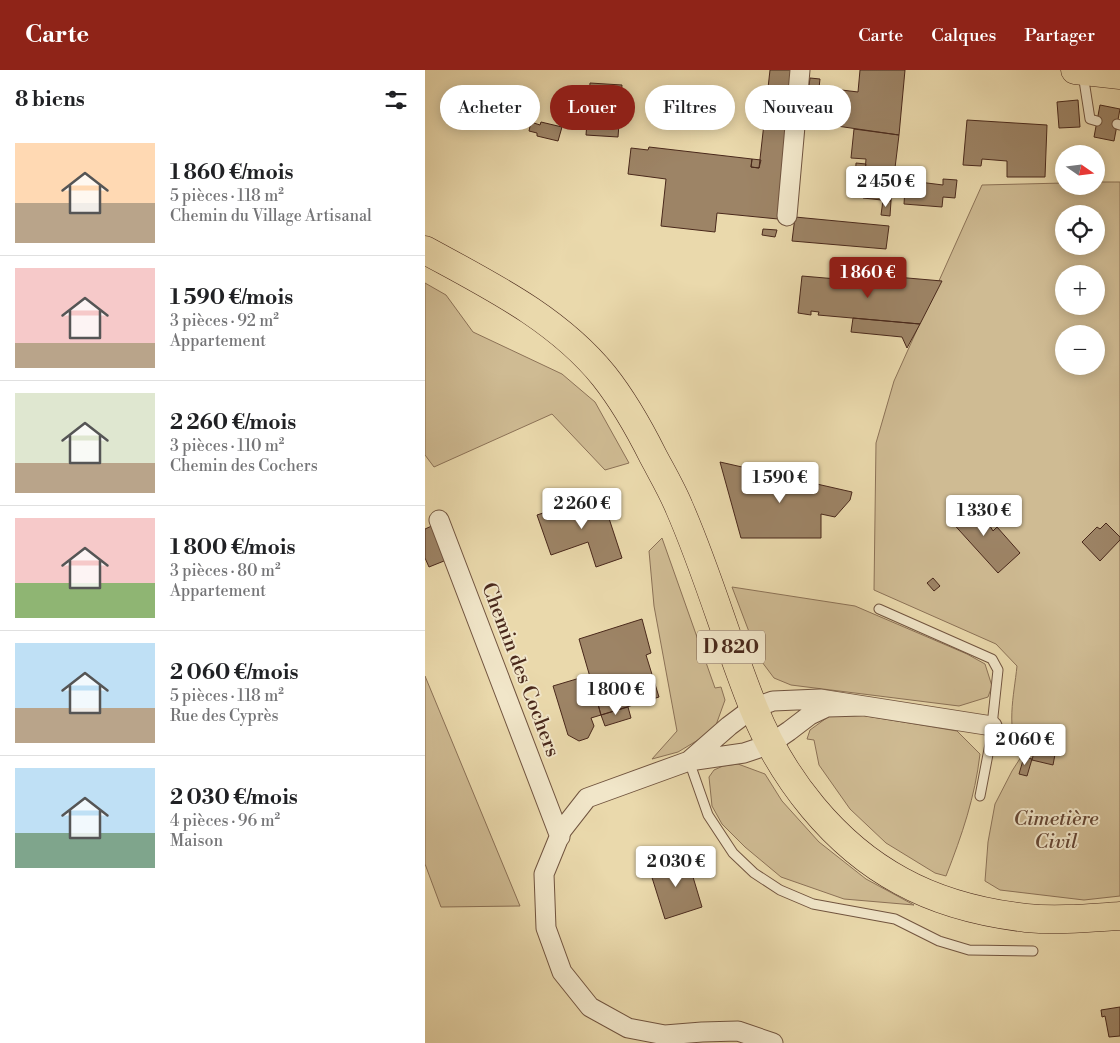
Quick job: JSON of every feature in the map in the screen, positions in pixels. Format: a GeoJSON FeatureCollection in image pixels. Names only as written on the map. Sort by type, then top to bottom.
{"type":"FeatureCollection","features":[{"type":"Feature","properties":{"kind":"main road"},"geometry":{"type":"LineString","coordinates":[[1078,70],[1120,75]]}},
{"type":"Feature","properties":{"kind":"main road","name":"D 820"},"geometry":{"type":"LineString","coordinates":[[425,250],[522,304],[574,344],[603,375],[637,423],[679,506],[753,708],[770,744],[818,814],[864,857],[901,881],[948,902],[987,912],[1027,918],[1120,916]]}},
{"type":"Feature","properties":{"kind":"street"},"geometry":{"type":"LineString","coordinates":[[787,216],[801,70]]}},
{"type":"Feature","properties":{"kind":"street","name":"Chemin des Cochers"},"geometry":{"type":"LineString","coordinates":[[439,520],[559,837]]}},
{"type":"Feature","properties":{"kind":"street"},"geometry":{"type":"LineString","coordinates":[[689,761],[753,708],[773,701],[820,698],[992,726]]}},
{"type":"Feature","properties":{"kind":"street"},"geometry":{"type":"LineString","coordinates":[[773,1043],[738,1032],[665,1035],[628,1028],[590,1006],[562,972],[546,928],[544,874],[562,830],[587,798],[689,761],[744,754],[770,744],[810,715],[827,707],[863,706]]}},
{"type":"Feature","properties":{"kind":"lane"},"geometry":{"type":"LineString","coordinates":[[1078,70],[1091,119],[1097,121]]}},
{"type":"Feature","properties":{"kind":"lane"},"geometry":{"type":"LineString","coordinates":[[879,609],[992,659],[998,670],[990,744],[980,796]]}},
{"type":"Feature","properties":{"kind":"lane"},"geometry":{"type":"LineString","coordinates":[[689,761],[709,815],[733,853],[754,874],[780,890],[813,904],[895,920],[939,941],[969,950],[1033,950]]}},
{"type":"Feature","properties":{"kind":"green space","name":"Cimetière Civil"},"geometry":{"type":"Polygon","coordinates":[[[1105,182],[1120,182],[1120,896],[1084,900],[1000,890],[985,881],[988,842],[995,804],[1021,757],[1013,735],[1012,724],[1017,666],[996,644],[874,590],[876,443],[894,381],[982,185],[1055,183],[1055,195],[1105,195],[1105,182]]]}},
{"type":"Feature","properties":{"kind":"green space"},"geometry":{"type":"Polygon","coordinates":[[[425,283],[446,295],[473,332],[562,374],[595,402],[629,463],[605,470],[552,414],[434,467],[425,455],[425,283]]]}},
{"type":"Feature","properties":{"kind":"green space"},"geometry":{"type":"Polygon","coordinates":[[[662,538],[715,688],[721,687],[725,700],[716,725],[703,737],[678,752],[652,759],[677,731],[654,606],[649,551],[662,538]]]}},
{"type":"Feature","properties":{"kind":"green space"},"geometry":{"type":"Polygon","coordinates":[[[732,587],[855,606],[967,654],[985,664],[992,686],[988,697],[959,706],[791,685],[774,678],[759,658],[732,587]]]}},
{"type":"Feature","properties":{"kind":"green space"},"geometry":{"type":"Polygon","coordinates":[[[425,676],[520,906],[441,907],[425,864],[425,676]]]}},
{"type":"Feature","properties":{"kind":"green space"},"geometry":{"type":"Polygon","coordinates":[[[832,714],[860,715],[957,731],[980,754],[967,816],[946,876],[935,873],[886,843],[850,809],[819,765],[814,740],[807,739],[810,730],[832,714]]]}},
{"type":"Feature","properties":{"kind":"green space"},"geometry":{"type":"Polygon","coordinates":[[[738,764],[765,774],[782,801],[819,842],[866,879],[914,905],[844,899],[781,877],[745,847],[722,824],[712,806],[709,777],[714,770],[723,766],[738,764]]]}},
{"type":"Feature","properties":{"kind":"building"},"geometry":{"type":"Polygon","coordinates":[[[770,70],[793,70],[791,85],[768,85],[770,70]]]}},
{"type":"Feature","properties":{"kind":"building"},"geometry":{"type":"Polygon","coordinates":[[[860,70],[905,70],[899,135],[851,128],[851,91],[858,92],[860,70]]]}},
{"type":"Feature","properties":{"kind":"building"},"geometry":{"type":"Polygon","coordinates":[[[810,78],[820,79],[819,85],[809,85],[810,78]]]}},
{"type":"Feature","properties":{"kind":"building"},"geometry":{"type":"Polygon","coordinates":[[[590,83],[622,85],[590,85],[590,83]]]}},
{"type":"Feature","properties":{"kind":"building"},"geometry":{"type":"Polygon","coordinates":[[[1078,100],[1080,127],[1059,128],[1057,102],[1078,100]]]}},
{"type":"Feature","properties":{"kind":"building"},"geometry":{"type":"Polygon","coordinates":[[[1100,105],[1120,109],[1114,141],[1094,137],[1100,105]]]}},
{"type":"Feature","properties":{"kind":"building"},"geometry":{"type":"Polygon","coordinates":[[[967,120],[1047,125],[1045,177],[1007,177],[1007,161],[982,159],[981,166],[963,165],[967,120]]]}},
{"type":"Feature","properties":{"kind":"building"},"geometry":{"type":"Polygon","coordinates":[[[541,122],[550,124],[550,130],[561,130],[558,141],[537,136],[537,133],[529,131],[540,130],[541,122]]]}},
{"type":"Feature","properties":{"kind":"building"},"geometry":{"type":"Polygon","coordinates":[[[854,129],[899,135],[891,201],[863,198],[866,159],[851,158],[854,129]]]}},
{"type":"Feature","properties":{"kind":"building"},"geometry":{"type":"Polygon","coordinates":[[[586,130],[619,130],[618,137],[586,135],[586,130]]]}},
{"type":"Feature","properties":{"kind":"building"},"geometry":{"type":"Polygon","coordinates":[[[763,130],[787,130],[778,219],[717,213],[715,232],[661,226],[666,179],[628,174],[631,148],[648,150],[649,147],[752,159],[751,167],[759,168],[763,130]]]}},
{"type":"Feature","properties":{"kind":"building"},"geometry":{"type":"Polygon","coordinates":[[[752,159],[761,160],[759,168],[751,167],[752,159]]]}},
{"type":"Feature","properties":{"kind":"building"},"geometry":{"type":"Polygon","coordinates":[[[856,163],[866,164],[864,182],[855,181],[856,163]]]}},
{"type":"Feature","properties":{"kind":"building"},"geometry":{"type":"Polygon","coordinates":[[[943,179],[957,180],[955,198],[943,197],[942,207],[904,204],[905,188],[918,189],[919,182],[943,185],[943,179]]]}},
{"type":"Feature","properties":{"kind":"building"},"geometry":{"type":"Polygon","coordinates":[[[883,200],[891,201],[890,216],[881,215],[883,200]]]}},
{"type":"Feature","properties":{"kind":"building"},"geometry":{"type":"Polygon","coordinates":[[[795,217],[889,226],[886,249],[792,241],[795,217]]]}},
{"type":"Feature","properties":{"kind":"building"},"geometry":{"type":"Polygon","coordinates":[[[763,229],[777,230],[775,237],[762,235],[763,229]]]}},
{"type":"Feature","properties":{"kind":"building"},"geometry":{"type":"Polygon","coordinates":[[[802,276],[895,284],[896,277],[942,281],[920,324],[818,315],[819,312],[811,311],[811,315],[798,313],[802,276]]]}},
{"type":"Feature","properties":{"kind":"building"},"geometry":{"type":"Polygon","coordinates":[[[853,318],[920,324],[907,348],[902,337],[851,332],[853,318]]]}},
{"type":"Feature","properties":{"kind":"building"},"geometry":{"type":"Polygon","coordinates":[[[720,462],[852,492],[850,500],[835,517],[821,514],[821,538],[741,538],[720,462]]]}},
{"type":"Feature","properties":{"kind":"building"},"geometry":{"type":"Polygon","coordinates":[[[601,494],[622,558],[596,567],[588,542],[551,555],[537,515],[601,494]]]}},
{"type":"Feature","properties":{"kind":"building"},"geometry":{"type":"Polygon","coordinates":[[[973,497],[979,504],[969,512],[971,515],[979,508],[985,516],[978,523],[986,531],[990,526],[993,531],[997,527],[1020,553],[998,573],[949,519],[973,497]]]}},
{"type":"Feature","properties":{"kind":"building"},"geometry":{"type":"Polygon","coordinates":[[[1106,523],[1120,537],[1120,540],[1100,561],[1082,542],[1097,527],[1100,529],[1106,523]]]}},
{"type":"Feature","properties":{"kind":"building"},"geometry":{"type":"Polygon","coordinates":[[[434,525],[449,559],[429,567],[425,558],[425,529],[434,525]]]}},
{"type":"Feature","properties":{"kind":"building"},"geometry":{"type":"Polygon","coordinates":[[[933,578],[940,586],[934,591],[927,583],[933,578]]]}},
{"type":"Feature","properties":{"kind":"building"},"geometry":{"type":"Polygon","coordinates":[[[642,619],[651,653],[646,655],[659,697],[601,715],[579,639],[642,619]]]}},
{"type":"Feature","properties":{"kind":"building"},"geometry":{"type":"Polygon","coordinates":[[[590,675],[601,715],[591,718],[594,726],[588,738],[579,741],[568,735],[553,686],[590,675]]]}},
{"type":"Feature","properties":{"kind":"building"},"geometry":{"type":"Polygon","coordinates":[[[628,707],[631,718],[605,726],[601,715],[628,707]]]}},
{"type":"Feature","properties":{"kind":"building"},"geometry":{"type":"Polygon","coordinates":[[[1036,744],[1056,749],[1053,765],[1032,760],[1036,744]]]}},
{"type":"Feature","properties":{"kind":"building"},"geometry":{"type":"Polygon","coordinates":[[[1024,757],[1032,759],[1027,776],[1019,774],[1024,757]]]}},
{"type":"Feature","properties":{"kind":"building"},"geometry":{"type":"Polygon","coordinates":[[[687,857],[702,907],[665,919],[649,868],[687,857]]]}},
{"type":"Feature","properties":{"kind":"building"},"geometry":{"type":"Polygon","coordinates":[[[1120,1007],[1120,1036],[1109,1037],[1105,1016],[1102,1017],[1101,1010],[1120,1007]]]}}]}
